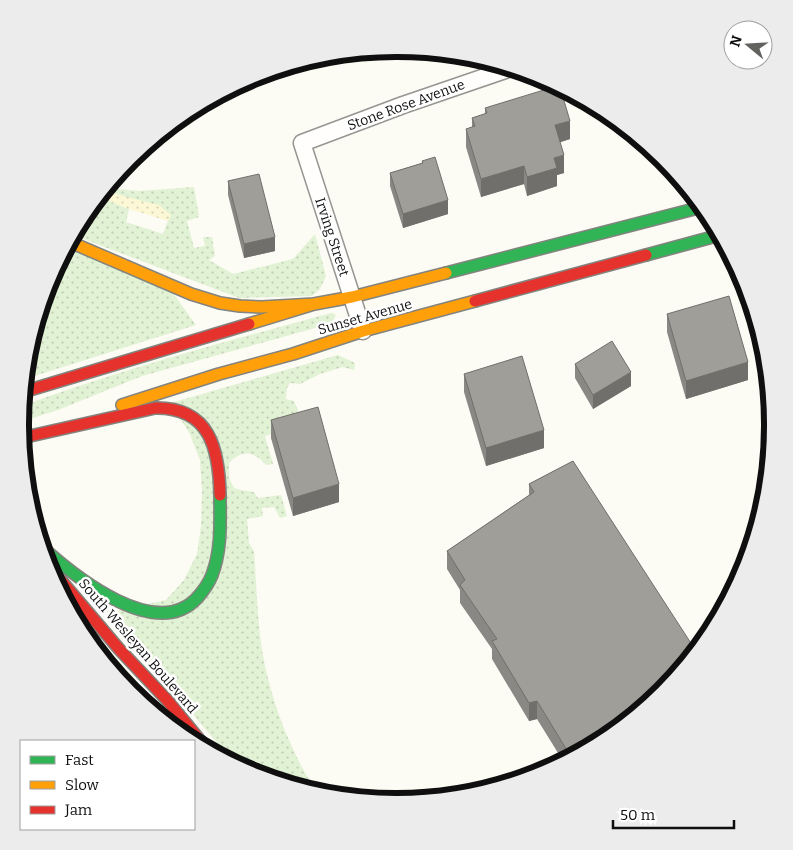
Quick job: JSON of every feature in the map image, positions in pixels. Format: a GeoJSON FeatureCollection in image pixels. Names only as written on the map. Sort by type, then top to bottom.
{"type":"FeatureCollection","features":[{"type":"Feature","properties":{"kind":"main road","name":"Sunset Avenue"},"geometry":{"type":"LineString","coordinates":[[31,390],[314,304],[352,297],[694,209]]}},
{"type":"Feature","properties":{"kind":"main road","name":"Sunset Avenue"},"geometry":{"type":"LineString","coordinates":[[29,435],[219,374],[293,354],[363,331],[712,237]]}},
{"type":"Feature","properties":{"kind":"main road"},"geometry":{"type":"LineString","coordinates":[[76,245],[181,290],[216,301],[247,306],[270,307],[314,304]]}},
{"type":"Feature","properties":{"kind":"main road"},"geometry":{"type":"LineString","coordinates":[[29,436],[166,407],[189,415],[205,427],[210,435],[216,460],[220,482],[217,561],[211,579],[204,590],[196,600],[184,609],[170,613],[159,613],[132,607],[117,601],[77,576],[54,557]]}},
{"type":"Feature","properties":{"kind":"main road","name":"South Wesleyan Boulevard"},"geometry":{"type":"LineString","coordinates":[[66,586],[192,731]]}},
{"type":"Feature","properties":{"kind":"street","name":"Stone Rose Avenue"},"geometry":{"type":"LineString","coordinates":[[302,143],[403,105],[499,72]]}},
{"type":"Feature","properties":{"kind":"street","name":"Irving Street"},"geometry":{"type":"LineString","coordinates":[[302,143],[363,331]]}},
{"type":"Feature","properties":{"kind":"green space"},"geometry":{"type":"Polygon","coordinates":[[[194,187],[199,217],[187,221],[194,248],[205,246],[203,237],[212,237],[215,256],[209,260],[233,274],[293,259],[315,234],[326,276],[320,289],[312,296],[239,298],[80,238],[106,200],[129,209],[126,222],[163,234],[170,215],[112,193],[115,189],[139,191],[194,187]]]}},
{"type":"Feature","properties":{"kind":"green space"},"geometry":{"type":"Polygon","coordinates":[[[74,249],[173,293],[196,325],[32,377],[41,330],[48,307],[74,249]]]}},
{"type":"Feature","properties":{"kind":"green space"},"geometry":{"type":"Polygon","coordinates":[[[331,313],[336,315],[333,321],[326,325],[142,376],[58,410],[29,419],[30,403],[175,356],[331,313]]]}},
{"type":"Feature","properties":{"kind":"green space"},"geometry":{"type":"Polygon","coordinates":[[[338,355],[355,363],[354,370],[343,367],[320,374],[300,384],[290,383],[287,388],[286,399],[294,401],[304,425],[265,436],[273,464],[266,465],[257,457],[248,454],[239,455],[229,463],[229,478],[234,488],[254,492],[258,498],[281,495],[287,516],[280,518],[274,507],[262,508],[263,516],[247,519],[249,543],[254,551],[260,638],[272,693],[291,746],[312,783],[256,765],[221,748],[104,609],[116,611],[166,600],[184,580],[197,554],[201,526],[202,491],[200,460],[189,432],[167,404],[338,355]]]}},
{"type":"Feature","properties":{"kind":"green space"},"geometry":{"type":"Polygon","coordinates":[[[89,626],[147,695],[120,667],[89,626]]]}},
{"type":"Feature","properties":{"kind":"sand"},"geometry":{"type":"Polygon","coordinates":[[[112,193],[159,205],[171,215],[168,221],[106,200],[112,193]]]}},
{"type":"Feature","properties":{"kind":"building"},"geometry":{"type":"Polygon","coordinates":[[[546,89],[563,97],[570,121],[555,125],[564,155],[554,158],[557,168],[527,177],[524,166],[481,179],[466,129],[475,126],[472,118],[487,113],[485,108],[546,89]]]}},
{"type":"Feature","properties":{"kind":"building"},"geometry":{"type":"Polygon","coordinates":[[[435,157],[448,200],[403,214],[390,173],[423,163],[422,161],[435,157]]]}},
{"type":"Feature","properties":{"kind":"building"},"geometry":{"type":"Polygon","coordinates":[[[259,174],[275,237],[244,244],[228,181],[259,174]]]}},
{"type":"Feature","properties":{"kind":"building"},"geometry":{"type":"Polygon","coordinates":[[[729,296],[748,362],[686,381],[667,314],[729,296]]]}},
{"type":"Feature","properties":{"kind":"building"},"geometry":{"type":"Polygon","coordinates":[[[612,341],[631,372],[593,395],[575,364],[612,341]]]}},
{"type":"Feature","properties":{"kind":"building"},"geometry":{"type":"Polygon","coordinates":[[[522,356],[544,430],[486,448],[464,374],[522,356]]]}},
{"type":"Feature","properties":{"kind":"building"},"geometry":{"type":"Polygon","coordinates":[[[318,407],[339,484],[293,498],[271,420],[318,407]]]}},
{"type":"Feature","properties":{"kind":"building"},"geometry":{"type":"Polygon","coordinates":[[[573,461],[691,644],[657,685],[639,701],[601,731],[567,750],[537,701],[529,703],[492,641],[497,639],[460,585],[465,580],[447,551],[534,492],[529,484],[573,461]]]}},
{"type":"Feature","properties":{"kind":"traffic: fast"},"geometry":{"type":"LineString","coordinates":[[446,273],[694,209]]}},
{"type":"Feature","properties":{"kind":"traffic: fast"},"geometry":{"type":"LineString","coordinates":[[646,255],[712,237]]}},
{"type":"Feature","properties":{"kind":"traffic: fast"},"geometry":{"type":"LineString","coordinates":[[54,558],[95,588],[139,609],[161,613],[181,609],[198,597],[212,575],[219,545],[220,495]]}},
{"type":"Feature","properties":{"kind":"traffic: slow"},"geometry":{"type":"LineString","coordinates":[[76,245],[191,294],[220,303],[262,307],[314,304]]}},
{"type":"Feature","properties":{"kind":"traffic: slow"},"geometry":{"type":"LineString","coordinates":[[249,324],[314,304],[352,297],[446,273]]}},
{"type":"Feature","properties":{"kind":"traffic: slow"},"geometry":{"type":"LineString","coordinates":[[122,405],[363,331],[475,301]]}},
{"type":"Feature","properties":{"kind":"traffic: jam"},"geometry":{"type":"LineString","coordinates":[[475,301],[646,255]]}},
{"type":"Feature","properties":{"kind":"traffic: jam"},"geometry":{"type":"LineString","coordinates":[[31,390],[249,324]]}},
{"type":"Feature","properties":{"kind":"traffic: jam"},"geometry":{"type":"LineString","coordinates":[[29,436],[155,408],[174,410],[188,415],[199,423],[208,434],[217,462],[220,495]]}},
{"type":"Feature","properties":{"kind":"traffic: jam"},"geometry":{"type":"LineString","coordinates":[[67,587],[192,731]]}}]}
